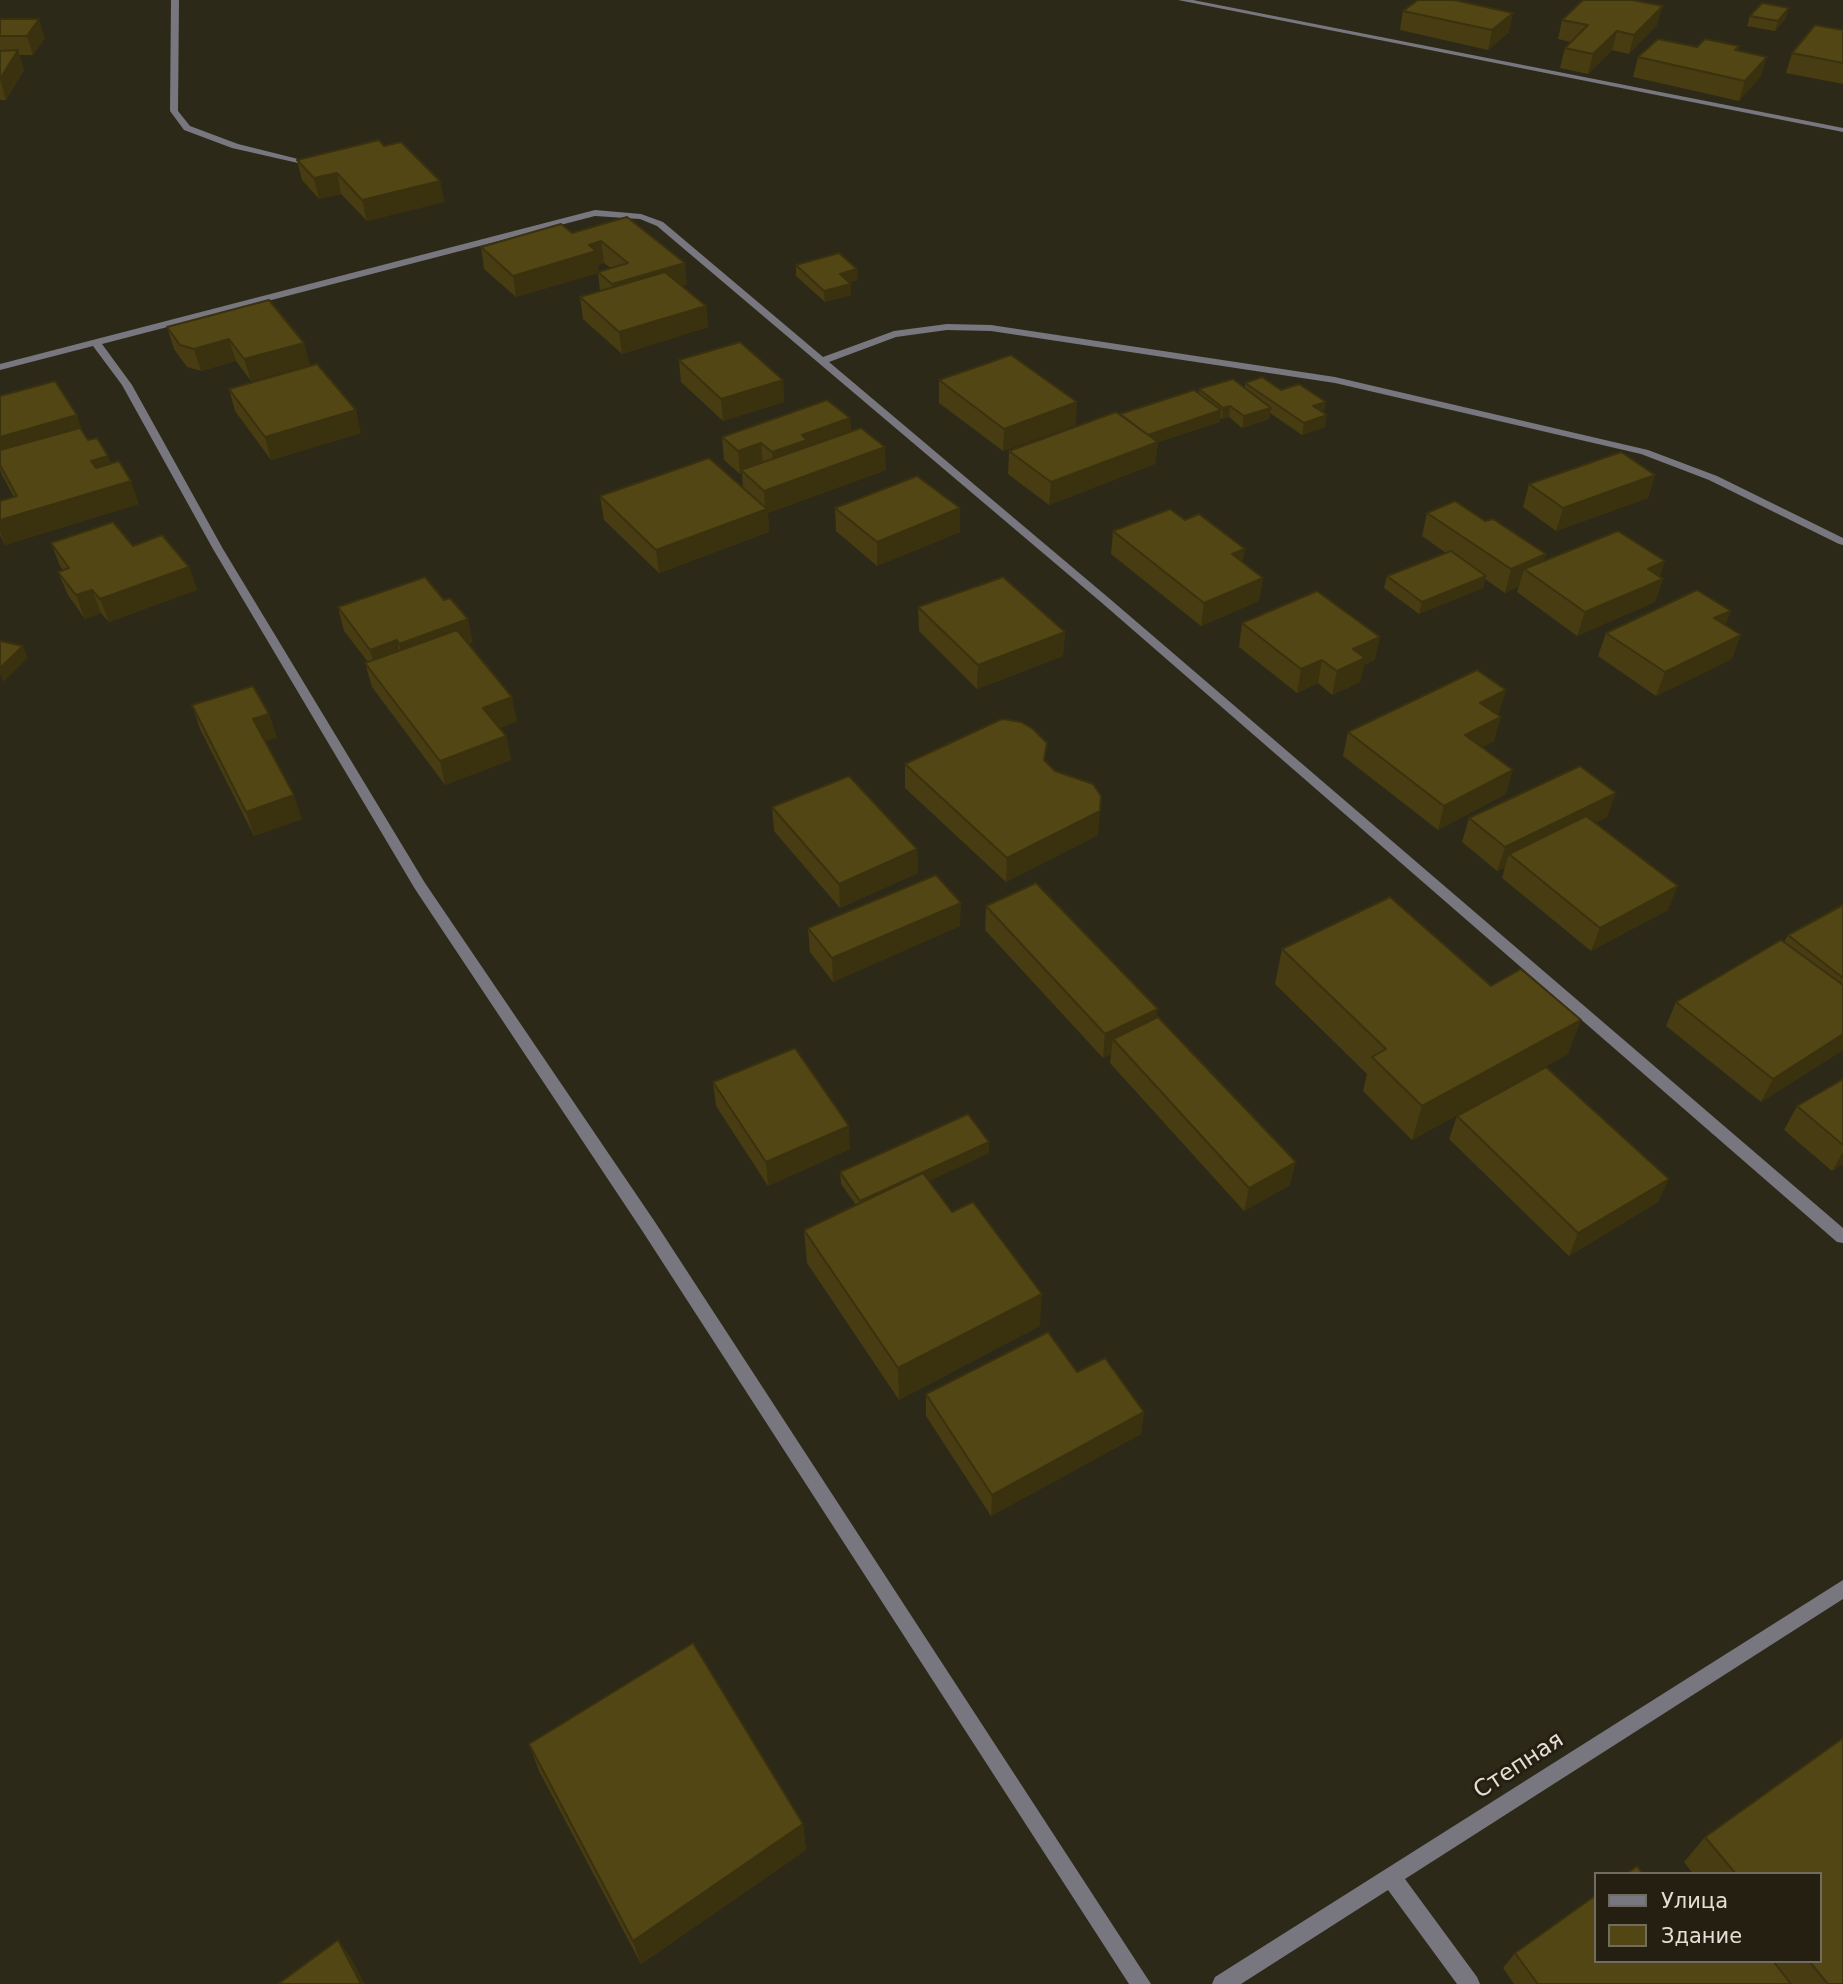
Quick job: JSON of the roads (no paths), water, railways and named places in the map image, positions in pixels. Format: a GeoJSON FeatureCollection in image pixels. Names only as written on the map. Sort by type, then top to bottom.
{"type":"FeatureCollection","features":[{"type":"Feature","properties":{"kind":"street"},"geometry":{"type":"LineString","coordinates":[[175,0],[174,111],[187,128],[235,146],[295,160]]}},
{"type":"Feature","properties":{"kind":"street"},"geometry":{"type":"LineString","coordinates":[[1182,0],[1843,130]]}},
{"type":"Feature","properties":{"kind":"street"},"geometry":{"type":"LineString","coordinates":[[0,367],[595,213],[641,217],[660,224],[824,360],[1843,1237]]}},
{"type":"Feature","properties":{"kind":"street"},"geometry":{"type":"LineString","coordinates":[[824,360],[894,334],[947,327],[991,328],[1335,380],[1644,452],[1713,478],[1843,542]]}},
{"type":"Feature","properties":{"kind":"street"},"geometry":{"type":"LineString","coordinates":[[97,344],[127,385],[218,550],[420,886],[649,1227],[1141,1984]]}},
{"type":"Feature","properties":{"kind":"street","name":"Степная"},"geometry":{"type":"LineString","coordinates":[[1222,1984],[1843,1589]]}},
{"type":"Feature","properties":{"kind":"street"},"geometry":{"type":"LineString","coordinates":[[1391,1877],[1470,1984]]}}]}
